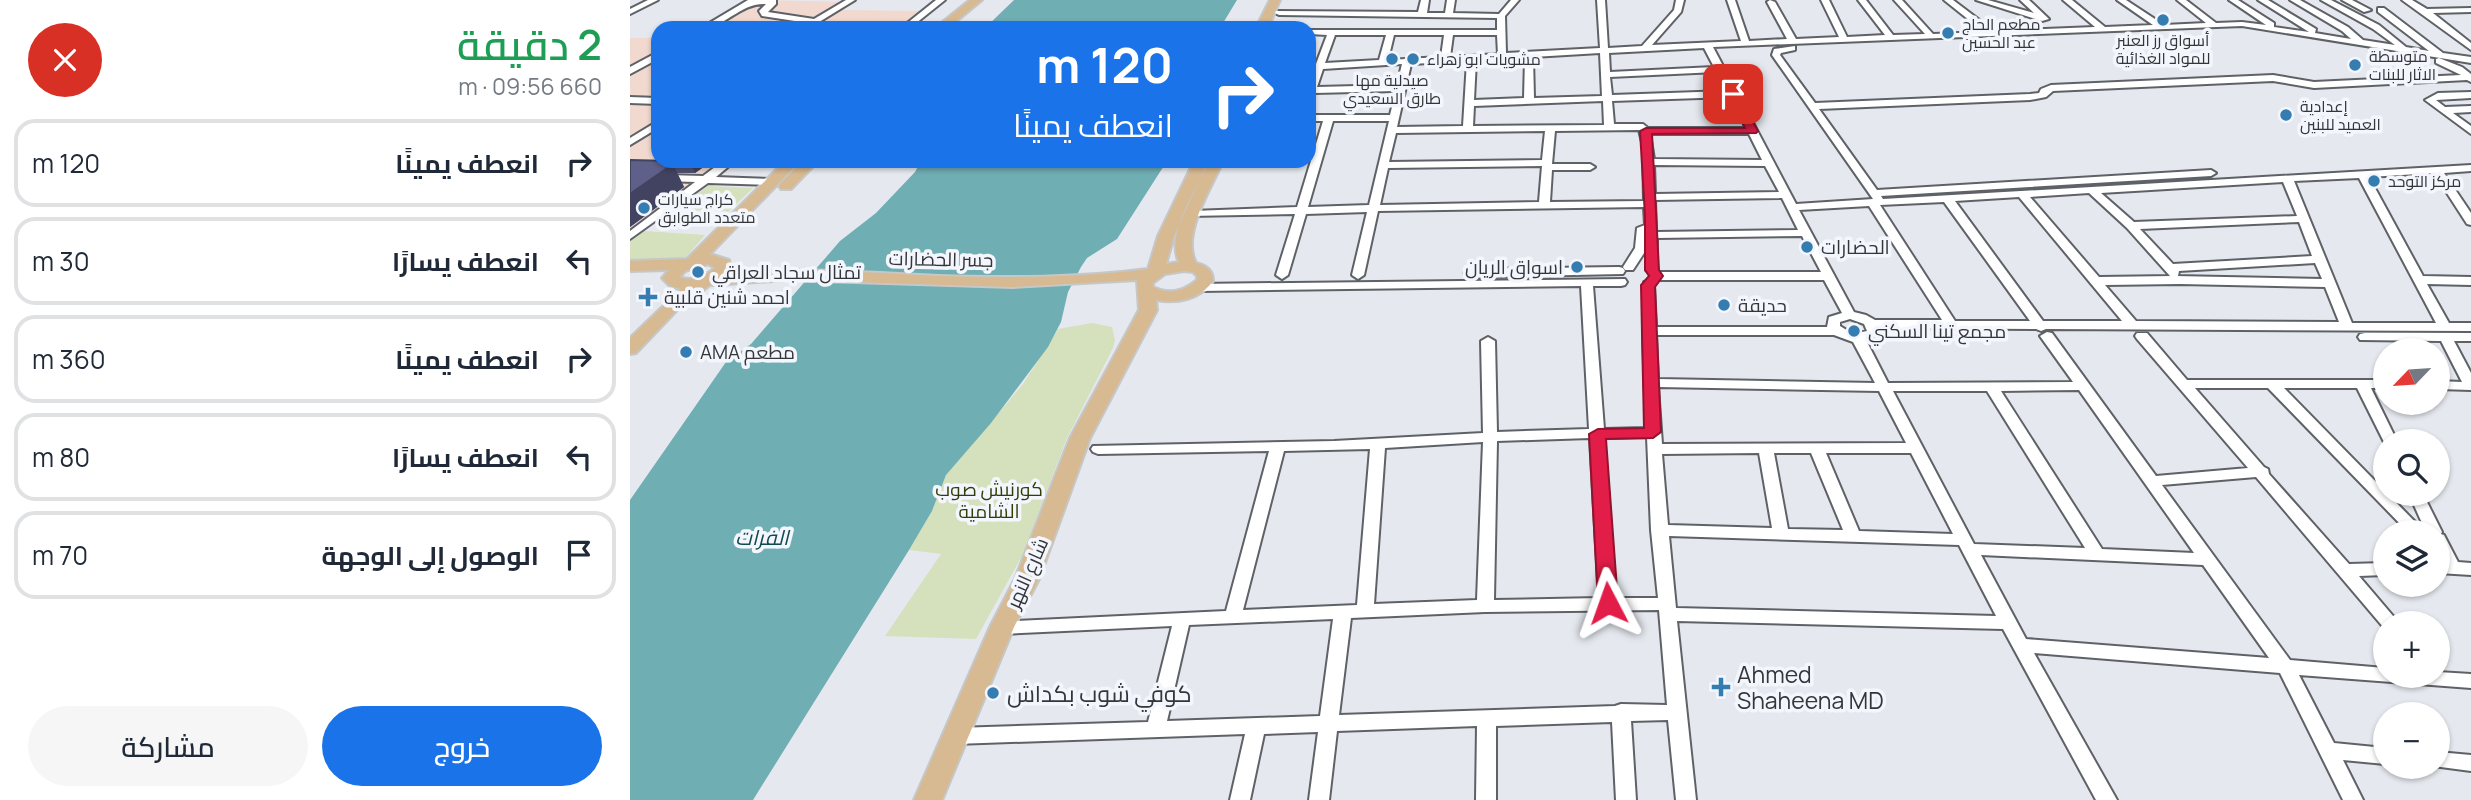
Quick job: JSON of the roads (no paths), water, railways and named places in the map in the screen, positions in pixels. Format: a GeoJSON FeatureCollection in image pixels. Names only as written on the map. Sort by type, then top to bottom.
{"type":"FeatureCollection","features":[{"type":"Feature","properties":{"kind":"main road"},"geometry":{"type":"LineString","coordinates":[[951,21],[977,0]]}},
{"type":"Feature","properties":{"kind":"main road"},"geometry":{"type":"LineString","coordinates":[[960,21],[986,0]]}},
{"type":"Feature","properties":{"kind":"main road"},"geometry":{"type":"LineString","coordinates":[[1275,21],[1279,13],[1279,0]]}},
{"type":"Feature","properties":{"kind":"main road"},"geometry":{"type":"LineString","coordinates":[[1266,21],[1279,0]]}},
{"type":"Feature","properties":{"kind":"main road"},"geometry":{"type":"LineString","coordinates":[[630,332],[672,281],[674,271],[690,263],[786,168]]}},
{"type":"Feature","properties":{"kind":"main road"},"geometry":{"type":"LineString","coordinates":[[630,349],[670,307],[704,281],[720,273],[725,265],[719,261],[805,168]]}},
{"type":"Feature","properties":{"kind":"main road"},"geometry":{"type":"LineString","coordinates":[[1155,272],[1166,236],[1198,168]]}},
{"type":"Feature","properties":{"kind":"main road"},"geometry":{"type":"LineString","coordinates":[[1189,266],[1182,252],[1181,242],[1213,168]]}},
{"type":"Feature","properties":{"kind":"main road","name":"جسر الحضارات"},"geometry":{"type":"LineString","coordinates":[[630,266],[719,261],[776,274],[974,281],[1097,280],[1147,297]]}},
{"type":"Feature","properties":{"kind":"main road"},"geometry":{"type":"LineString","coordinates":[[1097,280],[1155,272],[1174,266],[1189,266],[1201,270],[1203,282],[1181,295],[1147,297]]}},
{"type":"Feature","properties":{"kind":"main road","name":"شارع النهر"},"geometry":{"type":"LineString","coordinates":[[928,800],[1002,627],[1032,567],[1065,474],[1147,297],[1145,281],[1155,272]]}},
{"type":"Feature","properties":{"kind":"main road"},"geometry":{"type":"LineString","coordinates":[[630,274],[672,281],[704,281],[776,274]]}},
{"type":"Feature","properties":{"kind":"street"},"geometry":{"type":"LineString","coordinates":[[630,12],[654,0]]}},
{"type":"Feature","properties":{"kind":"street"},"geometry":{"type":"LineString","coordinates":[[818,21],[850,0]]}},
{"type":"Feature","properties":{"kind":"street"},"geometry":{"type":"LineString","coordinates":[[914,21],[941,0]]}},
{"type":"Feature","properties":{"kind":"street"},"geometry":{"type":"LineString","coordinates":[[1329,14],[1332,0]]}},
{"type":"Feature","properties":{"kind":"street"},"geometry":{"type":"LineString","coordinates":[[1422,15],[1425,0]]}},
{"type":"Feature","properties":{"kind":"street"},"geometry":{"type":"LineString","coordinates":[[1449,16],[1451,0]]}},
{"type":"Feature","properties":{"kind":"street"},"geometry":{"type":"LineString","coordinates":[[1502,56],[1501,16],[1515,0]]}},
{"type":"Feature","properties":{"kind":"street"},"geometry":{"type":"LineString","coordinates":[[1601,0],[1609,126]]}},
{"type":"Feature","properties":{"kind":"street"},"geometry":{"type":"LineString","coordinates":[[1644,49],[1680,3],[1693,0]]}},
{"type":"Feature","properties":{"kind":"street"},"geometry":{"type":"LineString","coordinates":[[1731,0],[1746,44]]}},
{"type":"Feature","properties":{"kind":"street"},"geometry":{"type":"LineString","coordinates":[[1825,0],[1844,40]]}},
{"type":"Feature","properties":{"kind":"street"},"geometry":{"type":"LineString","coordinates":[[1862,0],[1891,38]]}},
{"type":"Feature","properties":{"kind":"street"},"geometry":{"type":"LineString","coordinates":[[1898,0],[1931,36]]}},
{"type":"Feature","properties":{"kind":"street"},"geometry":{"type":"LineString","coordinates":[[1948,0],[1992,34]]}},
{"type":"Feature","properties":{"kind":"street"},"geometry":{"type":"LineString","coordinates":[[1980,0],[2045,19]]}},
{"type":"Feature","properties":{"kind":"street"},"geometry":{"type":"LineString","coordinates":[[2024,0],[2059,31]]}},
{"type":"Feature","properties":{"kind":"street"},"geometry":{"type":"LineString","coordinates":[[2067,0],[2102,29]]}},
{"type":"Feature","properties":{"kind":"street"},"geometry":{"type":"LineString","coordinates":[[2121,0],[2162,27]]}},
{"type":"Feature","properties":{"kind":"street"},"geometry":{"type":"LineString","coordinates":[[2181,0],[2214,24]]}},
{"type":"Feature","properties":{"kind":"street"},"geometry":{"type":"LineString","coordinates":[[2233,0],[2275,27]]}},
{"type":"Feature","properties":{"kind":"street"},"geometry":{"type":"LineString","coordinates":[[2262,0],[2320,35]]}},
{"type":"Feature","properties":{"kind":"street"},"geometry":{"type":"LineString","coordinates":[[2294,0],[2346,29],[2360,42]]}},
{"type":"Feature","properties":{"kind":"street"},"geometry":{"type":"LineString","coordinates":[[2325,0],[2367,10],[2399,11],[2373,0]]}},
{"type":"Feature","properties":{"kind":"street"},"geometry":{"type":"LineString","coordinates":[[2406,0],[2425,10],[2471,47]]}},
{"type":"Feature","properties":{"kind":"street"},"geometry":{"type":"LineString","coordinates":[[717,21],[753,1],[773,2],[763,11],[765,14],[810,21]]}},
{"type":"Feature","properties":{"kind":"street"},"geometry":{"type":"LineString","coordinates":[[1771,2],[1793,42]]}},
{"type":"Feature","properties":{"kind":"street"},"geometry":{"type":"LineString","coordinates":[[2344,5],[2403,48]]}},
{"type":"Feature","properties":{"kind":"street"},"geometry":{"type":"LineString","coordinates":[[2381,10],[2440,55]]}},
{"type":"Feature","properties":{"kind":"street"},"geometry":{"type":"LineString","coordinates":[[2425,10],[2471,10]]}},
{"type":"Feature","properties":{"kind":"street"},"geometry":{"type":"LineString","coordinates":[[1279,13],[1501,16]]}},
{"type":"Feature","properties":{"kind":"street"},"geometry":{"type":"LineString","coordinates":[[1952,326],[1875,199],[1776,53],[1786,48],[1844,40],[2251,24],[2468,61]]}},
{"type":"Feature","properties":{"kind":"street"},"geometry":{"type":"LineString","coordinates":[[1316,66],[1707,45],[2251,29],[2426,57],[2452,66],[2471,78]]}},
{"type":"Feature","properties":{"kind":"street"},"geometry":{"type":"LineString","coordinates":[[1316,32],[1500,33]]}},
{"type":"Feature","properties":{"kind":"street"},"geometry":{"type":"LineString","coordinates":[[1316,62],[1332,32]]}},
{"type":"Feature","properties":{"kind":"street"},"geometry":{"type":"LineString","coordinates":[[1383,63],[1391,32]]}},
{"type":"Feature","properties":{"kind":"street"},"geometry":{"type":"LineString","coordinates":[[1445,60],[1450,32]]}},
{"type":"Feature","properties":{"kind":"street"},"geometry":{"type":"LineString","coordinates":[[1707,45],[1849,315]]}},
{"type":"Feature","properties":{"kind":"street"},"geometry":{"type":"LineString","coordinates":[[1529,55],[1529,101]]}},
{"type":"Feature","properties":{"kind":"street"},"geometry":{"type":"LineString","coordinates":[[1468,129],[1472,58]]}},
{"type":"Feature","properties":{"kind":"street"},"geometry":{"type":"LineString","coordinates":[[630,71],[651,59]]}},
{"type":"Feature","properties":{"kind":"street"},"geometry":{"type":"LineString","coordinates":[[1358,275],[1407,62]]}},
{"type":"Feature","properties":{"kind":"street"},"geometry":{"type":"LineString","coordinates":[[1605,75],[1720,69]]}},
{"type":"Feature","properties":{"kind":"street"},"geometry":{"type":"LineString","coordinates":[[1814,106],[2030,97],[2043,95],[2044,91],[2051,88],[2155,83],[2273,78],[2314,85],[2471,78]]}},
{"type":"Feature","properties":{"kind":"street"},"geometry":{"type":"LineString","coordinates":[[1316,93],[1401,88]]}},
{"type":"Feature","properties":{"kind":"street"},"geometry":{"type":"LineString","coordinates":[[1470,103],[1733,94]]}},
{"type":"Feature","properties":{"kind":"street"},"geometry":{"type":"LineString","coordinates":[[2471,94],[2432,97],[2430,100],[2471,131]]}},
{"type":"Feature","properties":{"kind":"street"},"geometry":{"type":"LineString","coordinates":[[630,100],[651,101]]}},
{"type":"Feature","properties":{"kind":"street"},"geometry":{"type":"LineString","coordinates":[[1494,102],[1494,128]]}},
{"type":"Feature","properties":{"kind":"street"},"geometry":{"type":"LineString","coordinates":[[2444,110],[2471,109]]}},
{"type":"Feature","properties":{"kind":"street"},"geometry":{"type":"LineString","coordinates":[[1316,118],[1394,118]]}},
{"type":"Feature","properties":{"kind":"street"},"geometry":{"type":"LineString","coordinates":[[1316,161],[1329,118]]}},
{"type":"Feature","properties":{"kind":"street"},"geometry":{"type":"LineString","coordinates":[[1391,130],[1636,125],[1646,135],[1649,162],[1647,201],[1642,246],[1623,273]]}},
{"type":"Feature","properties":{"kind":"street"},"geometry":{"type":"LineString","coordinates":[[1544,206],[1550,127]]}},
{"type":"Feature","properties":{"kind":"street"},"geometry":{"type":"LineString","coordinates":[[630,142],[651,128]]}},
{"type":"Feature","properties":{"kind":"street"},"geometry":{"type":"LineString","coordinates":[[1646,135],[1752,131]]}},
{"type":"Feature","properties":{"kind":"street"},"geometry":{"type":"LineString","coordinates":[[1646,135],[1642,146],[1652,235],[1649,326],[1653,440],[1666,609],[1686,800]]}},
{"type":"Feature","properties":{"kind":"street"},"geometry":{"type":"LineString","coordinates":[[1793,207],[1875,199],[2471,159]]}},
{"type":"Feature","properties":{"kind":"street"},"geometry":{"type":"LineString","coordinates":[[1649,162],[1769,163]]}},
{"type":"Feature","properties":{"kind":"street"},"geometry":{"type":"LineString","coordinates":[[1383,165],[1590,167]]}},
{"type":"Feature","properties":{"kind":"street"},"geometry":{"type":"LineString","coordinates":[[630,236],[721,168]]}},
{"type":"Feature","properties":{"kind":"street"},"geometry":{"type":"LineString","coordinates":[[1282,275],[1314,168]]}},
{"type":"Feature","properties":{"kind":"street"},"geometry":{"type":"LineString","coordinates":[[1875,199],[1947,198],[2471,168]]}},
{"type":"Feature","properties":{"kind":"street"},"geometry":{"type":"LineString","coordinates":[[2437,170],[2471,222]]}},
{"type":"Feature","properties":{"kind":"street"},"geometry":{"type":"LineString","coordinates":[[2362,174],[2420,280],[2471,386],[2450,385]]}},
{"type":"Feature","properties":{"kind":"street"},"geometry":{"type":"LineString","coordinates":[[630,177],[772,182]]}},
{"type":"Feature","properties":{"kind":"street"},"geometry":{"type":"LineString","coordinates":[[2287,178],[2347,327]]}},
{"type":"Feature","properties":{"kind":"street"},"geometry":{"type":"LineString","coordinates":[[2092,190],[2132,226],[2179,280]]}},
{"type":"Feature","properties":{"kind":"street"},"geometry":{"type":"LineString","coordinates":[[2022,194],[2380,611]]}},
{"type":"Feature","properties":{"kind":"street"},"geometry":{"type":"LineString","coordinates":[[1192,214],[1544,206],[1786,195]]}},
{"type":"Feature","properties":{"kind":"street"},"geometry":{"type":"LineString","coordinates":[[1947,198],[2286,668],[2353,800]]}},
{"type":"Feature","properties":{"kind":"street"},"geometry":{"type":"LineString","coordinates":[[2132,226],[2302,219]]}},
{"type":"Feature","properties":{"kind":"street"},"geometry":{"type":"LineString","coordinates":[[1652,235],[1806,233]]}},
{"type":"Feature","properties":{"kind":"street"},"geometry":{"type":"LineString","coordinates":[[2170,268],[2318,259]]}},
{"type":"Feature","properties":{"kind":"street"},"geometry":{"type":"LineString","coordinates":[[1203,282],[1587,282],[1643,267],[1652,277]]}},
{"type":"Feature","properties":{"kind":"street"},"geometry":{"type":"LineString","coordinates":[[1203,282],[1282,275],[1623,273]]}},
{"type":"Feature","properties":{"kind":"street"},"geometry":{"type":"LineString","coordinates":[[1623,273],[1633,286],[1652,277],[1829,276]]}},
{"type":"Feature","properties":{"kind":"street"},"geometry":{"type":"LineString","coordinates":[[2420,280],[2471,281]]}},
{"type":"Feature","properties":{"kind":"street"},"geometry":{"type":"LineString","coordinates":[[2096,281],[2328,284]]}},
{"type":"Feature","properties":{"kind":"street"},"geometry":{"type":"LineString","coordinates":[[1587,282],[1608,603]]}},
{"type":"Feature","properties":{"kind":"street"},"geometry":{"type":"LineString","coordinates":[[1834,327],[1838,318],[1849,315],[1863,318],[1873,328],[2444,332],[2471,327]]}},
{"type":"Feature","properties":{"kind":"street"},"geometry":{"type":"LineString","coordinates":[[1649,326],[1834,327],[1845,336],[1858,338],[1873,328],[1952,326],[2044,331]]}},
{"type":"Feature","properties":{"kind":"street"},"geometry":{"type":"LineString","coordinates":[[2272,332],[2347,327],[2444,332],[2471,337]]}},
{"type":"Feature","properties":{"kind":"street"},"geometry":{"type":"LineString","coordinates":[[1858,338],[2020,645],[2107,800]]}},
{"type":"Feature","properties":{"kind":"street"},"geometry":{"type":"LineString","coordinates":[[1485,606],[1490,437],[1488,341]]}},
{"type":"Feature","properties":{"kind":"street"},"geometry":{"type":"LineString","coordinates":[[1651,383],[1884,387],[2083,386]]}},
{"type":"Feature","properties":{"kind":"street"},"geometry":{"type":"LineString","coordinates":[[2186,384],[2373,384]]}},
{"type":"Feature","properties":{"kind":"street"},"geometry":{"type":"LineString","coordinates":[[2272,384],[2373,487]]}},
{"type":"Feature","properties":{"kind":"street"},"geometry":{"type":"LineString","coordinates":[[2362,384],[2384,429]]}},
{"type":"Feature","properties":{"kind":"street"},"geometry":{"type":"LineString","coordinates":[[1991,386],[2096,553]]}},
{"type":"Feature","properties":{"kind":"street"},"geometry":{"type":"LineString","coordinates":[[1098,449],[1277,448],[1598,434],[1766,448],[1916,449]]}},
{"type":"Feature","properties":{"kind":"street"},"geometry":{"type":"LineString","coordinates":[[1365,611],[1378,443]]}},
{"type":"Feature","properties":{"kind":"street"},"geometry":{"type":"LineString","coordinates":[[1233,617],[1277,448]]}},
{"type":"Feature","properties":{"kind":"street"},"geometry":{"type":"LineString","coordinates":[[1766,448],[1781,535]]}},
{"type":"Feature","properties":{"kind":"street"},"geometry":{"type":"LineString","coordinates":[[1816,448],[1853,537]]}},
{"type":"Feature","properties":{"kind":"street"},"geometry":{"type":"LineString","coordinates":[[2151,481],[2263,472]]}},
{"type":"Feature","properties":{"kind":"street"},"geometry":{"type":"LineString","coordinates":[[2392,506],[2405,520]]}},
{"type":"Feature","properties":{"kind":"street"},"geometry":{"type":"LineString","coordinates":[[1660,530],[1853,537],[2207,559]]}},
{"type":"Feature","properties":{"kind":"street"},"geometry":{"type":"LineString","coordinates":[[2450,567],[2471,569]]}},
{"type":"Feature","properties":{"kind":"street"},"geometry":{"type":"LineString","coordinates":[[2344,570],[2373,569]]}},
{"type":"Feature","properties":{"kind":"street"},"geometry":{"type":"LineString","coordinates":[[1002,627],[1608,603],[1666,609],[2008,622]]}},
{"type":"Feature","properties":{"kind":"street"},"geometry":{"type":"LineString","coordinates":[[1319,800],[1343,612]]}},
{"type":"Feature","properties":{"kind":"street"},"geometry":{"type":"LineString","coordinates":[[1156,729],[1182,619]]}},
{"type":"Feature","properties":{"kind":"street"},"geometry":{"type":"LineString","coordinates":[[2020,645],[2373,674]]}},
{"type":"Feature","properties":{"kind":"street"},"geometry":{"type":"LineString","coordinates":[[2450,680],[2471,681]]}},
{"type":"Feature","properties":{"kind":"street"},"geometry":{"type":"LineString","coordinates":[[1621,712],[1626,800]]}},
{"type":"Feature","properties":{"kind":"street"},"geometry":{"type":"LineString","coordinates":[[955,736],[1677,712]]}},
{"type":"Feature","properties":{"kind":"street"},"geometry":{"type":"LineString","coordinates":[[1486,800],[1487,717]]}},
{"type":"Feature","properties":{"kind":"street"},"geometry":{"type":"LineString","coordinates":[[1240,800],[1256,726]]}},
{"type":"Feature","properties":{"kind":"street"},"geometry":{"type":"LineString","coordinates":[[2328,751],[2373,755]]}},
{"type":"Feature","properties":{"kind":"street"},"geometry":{"type":"LineString","coordinates":[[2450,761],[2471,763]]}},
{"type":"Feature","properties":{"kind":"water"},"geometry":{"type":"Polygon","coordinates":[[[1014,0],[1237,0],[1224,21],[992,21],[1014,0]]]}},
{"type":"Feature","properties":{"kind":"water","name":"الفرات"},"geometry":{"type":"Polygon","coordinates":[[[917,168],[1163,168],[1117,239],[1087,258],[1068,292],[1061,322],[1048,347],[991,423],[946,475],[932,511],[909,550],[753,800],[630,800],[630,500],[726,362],[751,344],[840,241],[876,213],[917,168]]]}},
{"type":"Feature","properties":{"kind":"place","name":"أسواق رز العنبر للمواد الغذائية"},"geometry":{"type":"Point","coordinates":[2163,20]}},
{"type":"Feature","properties":{"kind":"place","name":"مطعم الحاج عبد الحسين"},"geometry":{"type":"Point","coordinates":[1948,33]}},
{"type":"Feature","properties":{"kind":"place","name":"صيدلية مها طارق السعيدي"},"geometry":{"type":"Point","coordinates":[1392,59]}},
{"type":"Feature","properties":{"kind":"place","name":"مشويات ابو زهراء"},"geometry":{"type":"Point","coordinates":[1413,59]}},
{"type":"Feature","properties":{"kind":"place","name":"متوسطة الاثار للبنات"},"geometry":{"type":"Point","coordinates":[2355,65]}},
{"type":"Feature","properties":{"kind":"place","name":"إعدادية العميد للبنين"},"geometry":{"type":"Point","coordinates":[2286,115]}},
{"type":"Feature","properties":{"kind":"place","name":"مركز التوحد"},"geometry":{"type":"Point","coordinates":[2374,181]}},
{"type":"Feature","properties":{"kind":"place","name":"كراج سيارات متعدد الطوابق"},"geometry":{"type":"Point","coordinates":[644,208]}},
{"type":"Feature","properties":{"kind":"place","name":"الحضارات"},"geometry":{"type":"Point","coordinates":[1807,247]}},
{"type":"Feature","properties":{"kind":"place","name":"اسواق الريان"},"geometry":{"type":"Point","coordinates":[1577,267]}},
{"type":"Feature","properties":{"kind":"place","name":"تمثال سجاد العراقي"},"geometry":{"type":"Point","coordinates":[698,272]}},
{"type":"Feature","properties":{"kind":"place","name":"احمد شنين قلبية"},"geometry":{"type":"Point","coordinates":[648,297]}},
{"type":"Feature","properties":{"kind":"place","name":"حديقة"},"geometry":{"type":"Point","coordinates":[1724,305]}},
{"type":"Feature","properties":{"kind":"place","name":"مجمع تينا السكني"},"geometry":{"type":"Point","coordinates":[1854,331]}},
{"type":"Feature","properties":{"kind":"place","name":"AMA مطعم"},"geometry":{"type":"Point","coordinates":[686,352]}},
{"type":"Feature","properties":{"kind":"place","name":"Ahmed Shaheena MD"},"geometry":{"type":"Point","coordinates":[1721,687]}},
{"type":"Feature","properties":{"kind":"place","name":"كوفي شوب بكداش"},"geometry":{"type":"Point","coordinates":[993,693]}},
{"type":"Feature","properties":{"kind":"park label","name":"كورنيش صوب الشامية"},"geometry":{"type":"Point","coordinates":[989,500]}}]}
